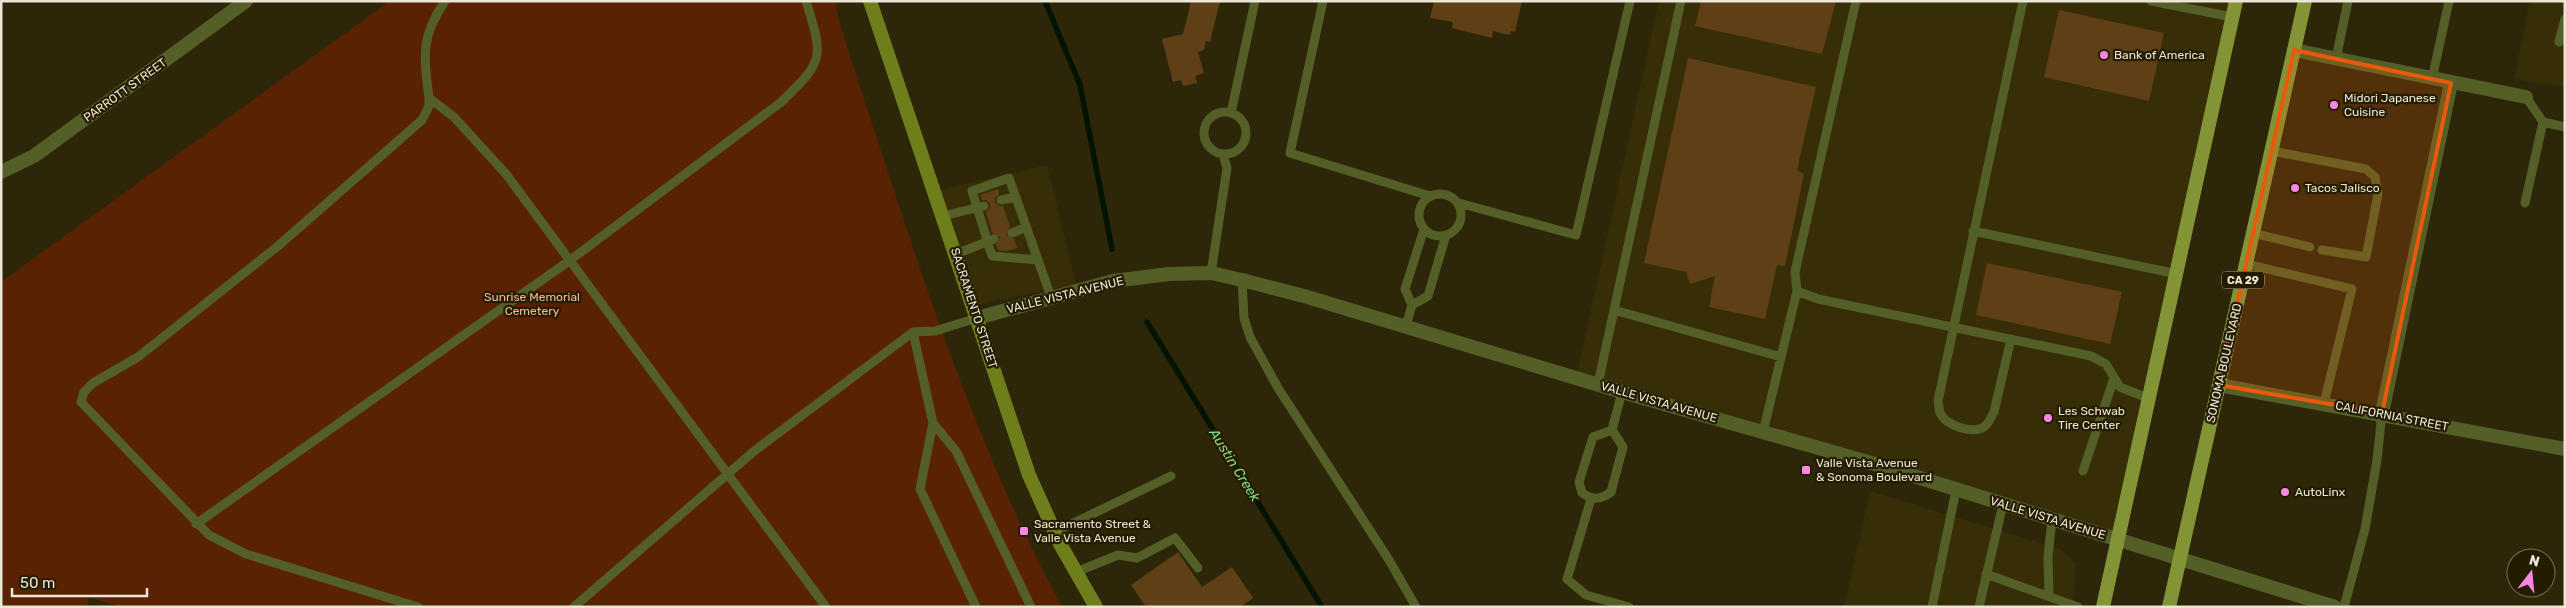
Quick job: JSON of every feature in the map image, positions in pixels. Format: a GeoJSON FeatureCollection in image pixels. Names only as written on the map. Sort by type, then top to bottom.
{"type":"FeatureCollection","features":[{"type":"Feature","properties":{"kind":"main road","name":"SACRAMENTO STREET"},"geometry":{"type":"LineString","coordinates":[[870,1],[1029,475],[1055,532],[1096,607]]}},
{"type":"Feature","properties":{"kind":"main road"},"geometry":{"type":"LineString","coordinates":[[2103,607],[2236,1]]}},
{"type":"Feature","properties":{"kind":"main road","name":"SONOMA BOULEVARD"},"geometry":{"type":"LineString","coordinates":[[2169,607],[2305,1]]}},
{"type":"Feature","properties":{"kind":"street","name":"PARROTT STREET"},"geometry":{"type":"LineString","coordinates":[[1,172],[34,156],[246,1]]}},
{"type":"Feature","properties":{"kind":"street"},"geometry":{"type":"LineString","coordinates":[[2294,50],[2526,97]]}},
{"type":"Feature","properties":{"kind":"street"},"geometry":{"type":"LineString","coordinates":[[2382,413],[2451,83]]}},
{"type":"Feature","properties":{"kind":"street","name":"VALLE VISTA AVENUE"},"geometry":{"type":"LineString","coordinates":[[977,318],[1113,281],[1169,274],[1212,274],[1242,280],[1406,326],[1622,392],[1763,432],[2336,607]]}},
{"type":"Feature","properties":{"kind":"street","name":"CALIFORNIA STREET"},"geometry":{"type":"LineString","coordinates":[[2219,385],[2382,413],[2565,449]]}},
{"type":"Feature","properties":{"kind":"lane"},"geometry":{"type":"LineString","coordinates":[[418,607],[246,554],[209,535],[196,524],[81,402],[84,392],[93,384],[138,357],[278,246],[422,120],[429,106],[424,53],[430,22],[445,1]]}},
{"type":"Feature","properties":{"kind":"lane"},"geometry":{"type":"LineString","coordinates":[[196,524],[569,261],[780,103],[810,75],[819,50],[806,1]]}},
{"type":"Feature","properties":{"kind":"lane"},"geometry":{"type":"LineString","coordinates":[[1230,113],[1255,1]]}},
{"type":"Feature","properties":{"kind":"lane"},"geometry":{"type":"LineString","coordinates":[[1323,1],[1290,153],[1430,196]]}},
{"type":"Feature","properties":{"kind":"lane"},"geometry":{"type":"LineString","coordinates":[[1458,203],[1462,216],[1460,222],[1457,228],[1446,235],[1434,235],[1424,229],[1420,223],[1419,211],[1421,205],[1430,196],[1436,194],[1449,195],[1458,203],[1576,235],[1630,1]]}},
{"type":"Feature","properties":{"kind":"lane"},"geometry":{"type":"LineString","coordinates":[[1598,384],[1681,1]]}},
{"type":"Feature","properties":{"kind":"lane"},"geometry":{"type":"LineString","coordinates":[[1763,432],[1797,291],[1795,272],[1856,1]]}},
{"type":"Feature","properties":{"kind":"lane"},"geometry":{"type":"LineString","coordinates":[[2011,339],[1994,412],[1985,426],[1966,430],[1949,422],[1941,414],[1938,401],[1952,327],[2023,1]]}},
{"type":"Feature","properties":{"kind":"lane"},"geometry":{"type":"LineString","coordinates":[[2151,1],[2232,17]]}},
{"type":"Feature","properties":{"kind":"lane"},"geometry":{"type":"LineString","coordinates":[[2336,59],[2348,1]]}},
{"type":"Feature","properties":{"kind":"lane"},"geometry":{"type":"LineString","coordinates":[[2432,79],[2449,1]]}},
{"type":"Feature","properties":{"kind":"lane"},"geometry":{"type":"LineString","coordinates":[[2559,42],[2565,19]]}},
{"type":"Feature","properties":{"kind":"lane"},"geometry":{"type":"LineString","coordinates":[[2525,203],[2542,122],[2526,97]]}},
{"type":"Feature","properties":{"kind":"lane"},"geometry":{"type":"LineString","coordinates":[[429,98],[454,117],[506,174],[826,607]]}},
{"type":"Feature","properties":{"kind":"lane"},"geometry":{"type":"LineString","coordinates":[[1220,113],[1230,113],[1243,122],[1246,134],[1241,147],[1236,151],[1222,154],[1216,152],[1206,141],[1205,127],[1213,116],[1220,113]]}},
{"type":"Feature","properties":{"kind":"lane"},"geometry":{"type":"LineString","coordinates":[[2542,122],[2565,126]]}},
{"type":"Feature","properties":{"kind":"lane"},"geometry":{"type":"LineString","coordinates":[[2272,151],[2366,169],[2375,177],[2378,194],[2366,257],[2322,250]]}},
{"type":"Feature","properties":{"kind":"lane"},"geometry":{"type":"LineString","coordinates":[[1212,274],[1227,168],[1222,154]]}},
{"type":"Feature","properties":{"kind":"lane"},"geometry":{"type":"LineString","coordinates":[[1038,260],[992,256],[991,240],[980,207],[972,191],[1009,178],[1016,197],[1051,297]]}},
{"type":"Feature","properties":{"kind":"lane"},"geometry":{"type":"LineString","coordinates":[[1001,200],[1016,197]]}},
{"type":"Feature","properties":{"kind":"lane"},"geometry":{"type":"LineString","coordinates":[[943,216],[980,207]]}},
{"type":"Feature","properties":{"kind":"lane"},"geometry":{"type":"LineString","coordinates":[[1012,233],[1026,227]]}},
{"type":"Feature","properties":{"kind":"lane"},"geometry":{"type":"LineString","coordinates":[[1406,326],[1412,305],[1405,289],[1424,229]]}},
{"type":"Feature","properties":{"kind":"lane"},"geometry":{"type":"LineString","coordinates":[[1973,231],[2177,274]]}},
{"type":"Feature","properties":{"kind":"lane"},"geometry":{"type":"LineString","coordinates":[[2253,234],[2310,247]]}},
{"type":"Feature","properties":{"kind":"lane"},"geometry":{"type":"LineString","coordinates":[[1412,305],[1428,296],[1446,235]]}},
{"type":"Feature","properties":{"kind":"lane"},"geometry":{"type":"LineString","coordinates":[[956,254],[991,240]]}},
{"type":"Feature","properties":{"kind":"lane"},"geometry":{"type":"LineString","coordinates":[[2246,264],[2352,289],[2324,403]]}},
{"type":"Feature","properties":{"kind":"lane"},"geometry":{"type":"LineString","coordinates":[[1242,280],[1244,318],[1250,337],[1278,388],[1416,607]]}},
{"type":"Feature","properties":{"kind":"lane"},"geometry":{"type":"LineString","coordinates":[[1797,291],[1818,299],[2092,356],[2106,364],[2120,387],[2150,399]]}},
{"type":"Feature","properties":{"kind":"lane"},"geometry":{"type":"LineString","coordinates":[[1614,310],[1781,357]]}},
{"type":"Feature","properties":{"kind":"lane"},"geometry":{"type":"LineString","coordinates":[[574,607],[753,452],[913,332],[934,331],[977,318]]}},
{"type":"Feature","properties":{"kind":"lane"},"geometry":{"type":"LineString","coordinates":[[913,332],[933,423],[920,489],[976,607]]}},
{"type":"Feature","properties":{"kind":"lane"},"geometry":{"type":"LineString","coordinates":[[2083,471],[2114,378]]}},
{"type":"Feature","properties":{"kind":"lane"},"geometry":{"type":"LineString","coordinates":[[1612,430],[1593,438],[1579,482],[1582,493],[1591,499],[1601,498],[1611,492],[1623,447],[1612,430],[1622,392]]}},
{"type":"Feature","properties":{"kind":"lane"},"geometry":{"type":"LineString","coordinates":[[2344,607],[2365,529],[2377,460],[2382,413]]}},
{"type":"Feature","properties":{"kind":"lane"},"geometry":{"type":"LineString","coordinates":[[933,423],[956,451],[1031,607]]}},
{"type":"Feature","properties":{"kind":"lane"},"geometry":{"type":"LineString","coordinates":[[1055,532],[1171,476]]}},
{"type":"Feature","properties":{"kind":"lane"},"geometry":{"type":"LineString","coordinates":[[1932,607],[1956,490]]}},
{"type":"Feature","properties":{"kind":"lane"},"geometry":{"type":"LineString","coordinates":[[1591,499],[1567,579],[1586,594],[1629,607]]}},
{"type":"Feature","properties":{"kind":"lane"},"geometry":{"type":"LineString","coordinates":[[1979,607],[2003,504]]}},
{"type":"Feature","properties":{"kind":"lane"},"geometry":{"type":"LineString","coordinates":[[2049,596],[2048,557],[2052,519]]}},
{"type":"Feature","properties":{"kind":"lane"},"geometry":{"type":"LineString","coordinates":[[1076,572],[1118,555],[1137,558],[1175,538],[1198,568]]}},
{"type":"Feature","properties":{"kind":"lane"},"geometry":{"type":"LineString","coordinates":[[1986,574],[2078,607]]}},
{"type":"Feature","properties":{"kind":"highlighted area"},"geometry":{"type":"Polygon","coordinates":[[[2294,50],[2451,83],[2382,413],[2219,385],[2294,50]]]}},
{"type":"Feature","properties":{"kind":"shaded area"},"geometry":{"type":"Polygon","coordinates":[[[1659,1],[2239,1],[2118,540],[1576,378],[1659,1]]]}},
{"type":"Feature","properties":{"kind":"shaded area"},"geometry":{"type":"Polygon","coordinates":[[[2530,1],[2565,1],[2565,87],[2514,79],[2530,1]]]}},
{"type":"Feature","properties":{"kind":"shaded area"},"geometry":{"type":"Polygon","coordinates":[[[1047,165],[1076,284],[977,305],[940,190],[1047,165]]]}},
{"type":"Feature","properties":{"kind":"shaded area"},"geometry":{"type":"Polygon","coordinates":[[[1870,491],[2060,549],[2076,563],[2075,588],[2071,607],[1844,607],[1870,491]]]}},
{"type":"Feature","properties":{"kind":"green space","name":"Sunrise Memorial Cemetery"},"geometry":{"type":"Polygon","coordinates":[[[390,1],[835,1],[840,25],[913,247],[965,394],[1027,537],[1062,607],[121,607],[89,597],[87,607],[1,607],[1,282],[390,1]]]}},
{"type":"Feature","properties":{"kind":"building"},"geometry":{"type":"Polygon","coordinates":[[[1191,1],[1220,1],[1210,42],[1206,41],[1204,50],[1198,52],[1204,73],[1195,76],[1197,83],[1183,86],[1181,80],[1173,82],[1162,39],[1183,34],[1191,1]]]}},
{"type":"Feature","properties":{"kind":"building"},"geometry":{"type":"Polygon","coordinates":[[[1434,1],[1522,1],[1515,32],[1511,31],[1510,35],[1493,31],[1492,38],[1452,28],[1453,22],[1430,18],[1434,1]]]}},
{"type":"Feature","properties":{"kind":"building"},"geometry":{"type":"Polygon","coordinates":[[[1701,1],[1836,1],[1822,54],[1695,26],[1701,1]]]}},
{"type":"Feature","properties":{"kind":"building","name":"Bank of America"},"geometry":{"type":"Polygon","coordinates":[[[2059,10],[2164,33],[2149,101],[2044,77],[2059,10]]]}},
{"type":"Feature","properties":{"kind":"building"},"geometry":{"type":"Polygon","coordinates":[[[1688,58],[1816,87],[1797,170],[1804,174],[1785,266],[1777,265],[1765,319],[1709,307],[1715,276],[1690,284],[1686,272],[1644,263],[1688,58]]]}},
{"type":"Feature","properties":{"kind":"building"},"geometry":{"type":"Polygon","coordinates":[[[998,189],[999,194],[995,198],[995,202],[999,206],[1003,206],[1010,227],[1006,235],[1014,239],[1017,248],[1007,251],[998,250],[996,245],[1000,237],[992,233],[986,212],[990,208],[990,204],[986,200],[982,200],[980,195],[998,189]]]}},
{"type":"Feature","properties":{"kind":"building"},"geometry":{"type":"Polygon","coordinates":[[[1987,263],[2122,292],[2110,344],[1976,315],[1987,263]]]}},
{"type":"Feature","properties":{"kind":"building"},"geometry":{"type":"Polygon","coordinates":[[[1178,552],[1202,587],[1232,567],[1253,598],[1240,607],[1146,607],[1131,585],[1178,552]]]}},
{"type":"Feature","properties":{"kind":"waterway","name":"Austin Creek"},"geometry":{"type":"LineString","coordinates":[[1045,1],[1080,85],[1112,249]]}},
{"type":"Feature","properties":{"kind":"waterway","name":"Austin Creek"},"geometry":{"type":"LineString","coordinates":[[1147,322],[1322,607]]}},
{"type":"Feature","properties":{"kind":"place","name":"Bank of America"},"geometry":{"type":"Point","coordinates":[2104,55]}},
{"type":"Feature","properties":{"kind":"place","name":"Midori Japanese Cuisine"},"geometry":{"type":"Point","coordinates":[2334,105]}},
{"type":"Feature","properties":{"kind":"place","name":"Tacos Jalisco"},"geometry":{"type":"Point","coordinates":[2295,188]}},
{"type":"Feature","properties":{"kind":"place","name":"Les Schwab Tire Center"},"geometry":{"type":"Point","coordinates":[2048,418]}},
{"type":"Feature","properties":{"kind":"place","name":"Valle Vista Avenue & Sonoma Boulevard"},"geometry":{"type":"Point","coordinates":[1806,470]}},
{"type":"Feature","properties":{"kind":"place","name":"AutoLinx"},"geometry":{"type":"Point","coordinates":[2285,492]}},
{"type":"Feature","properties":{"kind":"place","name":"Sacramento Street & Valle Vista Avenue"},"geometry":{"type":"Point","coordinates":[1024,531]}}]}
